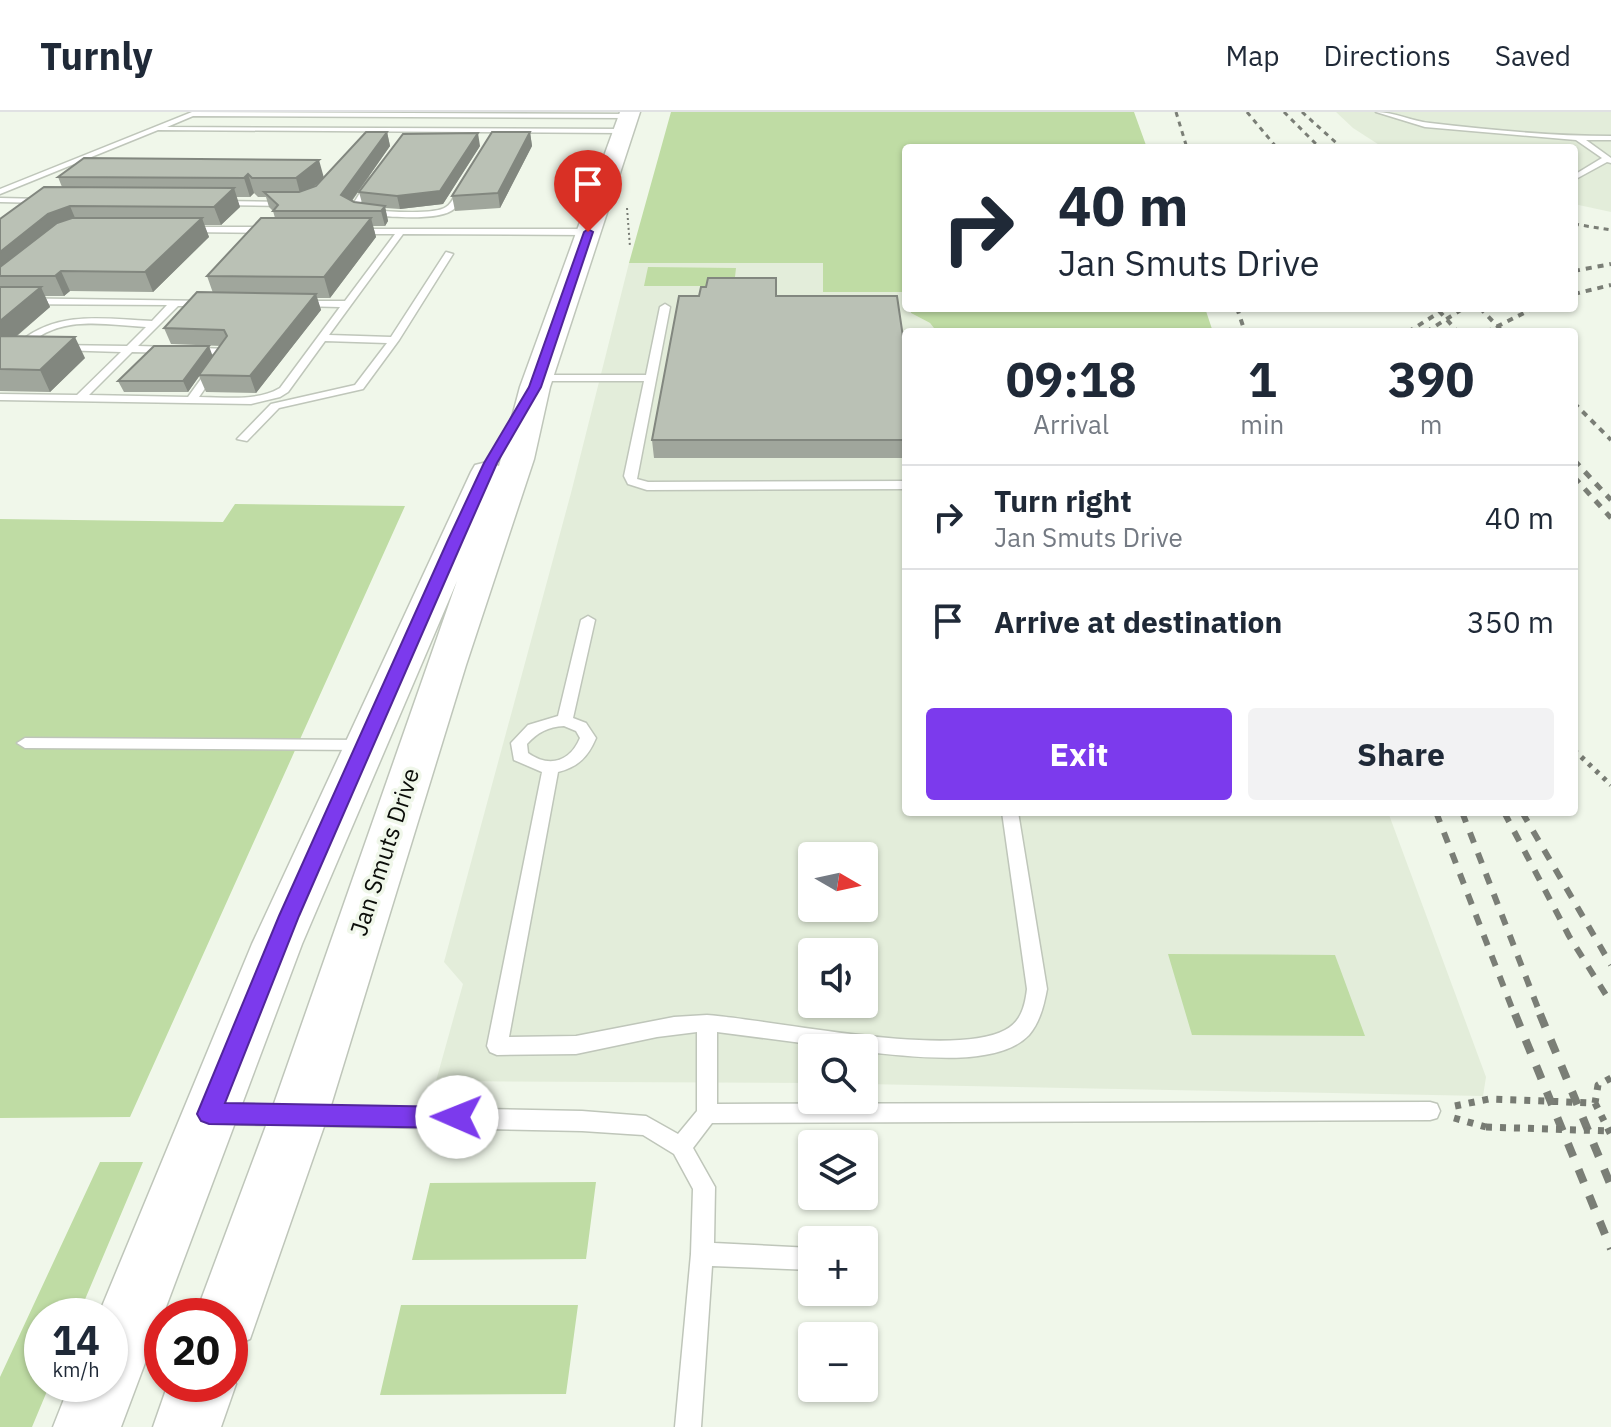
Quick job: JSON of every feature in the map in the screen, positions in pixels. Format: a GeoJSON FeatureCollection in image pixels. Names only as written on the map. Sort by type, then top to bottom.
{"type":"FeatureCollection","features":[{"type":"Feature","properties":{"kind":"main road","name":"Jan Smuts Drive"},"geometry":{"type":"LineString","coordinates":[[233,1298],[299,1115],[446,665],[518,459],[536,382],[627,120]]}},
{"type":"Feature","properties":{"kind":"main road","name":"Jan Smuts Drive"},"geometry":{"type":"LineString","coordinates":[[128,1323],[272,958],[364,745],[491,463],[536,382]]}},
{"type":"Feature","properties":{"kind":"main road"},"geometry":{"type":"LineString","coordinates":[[87,1427],[97,1402]]}},
{"type":"Feature","properties":{"kind":"main road"},"geometry":{"type":"LineString","coordinates":[[187,1427],[196,1402]]}},
{"type":"Feature","properties":{"kind":"lane"},"geometry":{"type":"LineString","coordinates":[[1379,112],[1425,125],[1611,138]]}},
{"type":"Feature","properties":{"kind":"lane"},"geometry":{"type":"LineString","coordinates":[[0,192],[192,114],[627,120]]}},
{"type":"Feature","properties":{"kind":"lane"},"geometry":{"type":"LineString","coordinates":[[237,128],[252,114]]}},
{"type":"Feature","properties":{"kind":"lane"},"geometry":{"type":"LineString","coordinates":[[490,142],[505,117]]}},
{"type":"Feature","properties":{"kind":"lane"},"geometry":{"type":"LineString","coordinates":[[152,129],[498,129],[627,120]]}},
{"type":"Feature","properties":{"kind":"lane"},"geometry":{"type":"LineString","coordinates":[[367,139],[377,128]]}},
{"type":"Feature","properties":{"kind":"lane"},"geometry":{"type":"LineString","coordinates":[[402,139],[411,128]]}},
{"type":"Feature","properties":{"kind":"lane"},"geometry":{"type":"LineString","coordinates":[[1578,138],[1609,160],[1578,176]]}},
{"type":"Feature","properties":{"kind":"lane"},"geometry":{"type":"LineString","coordinates":[[55,170],[82,170]]}},
{"type":"Feature","properties":{"kind":"lane"},"geometry":{"type":"LineString","coordinates":[[377,172],[352,209],[365,212],[440,211],[452,205],[467,180]]}},
{"type":"Feature","properties":{"kind":"lane"},"geometry":{"type":"LineString","coordinates":[[0,200],[54,201]]}},
{"type":"Feature","properties":{"kind":"lane"},"geometry":{"type":"LineString","coordinates":[[213,203],[298,203]]}},
{"type":"Feature","properties":{"kind":"lane"},"geometry":{"type":"LineString","coordinates":[[167,230],[276,230]]}},
{"type":"Feature","properties":{"kind":"lane"},"geometry":{"type":"LineString","coordinates":[[338,231],[588,232]]}},
{"type":"Feature","properties":{"kind":"lane"},"geometry":{"type":"LineString","coordinates":[[0,397],[251,401],[276,395],[349,304],[401,231]]}},
{"type":"Feature","properties":{"kind":"lane"},"geometry":{"type":"LineString","coordinates":[[243,439],[275,406],[359,387],[394,340],[449,254]]}},
{"type":"Feature","properties":{"kind":"lane"},"geometry":{"type":"LineString","coordinates":[[0,301],[223,303]]}},
{"type":"Feature","properties":{"kind":"lane"},"geometry":{"type":"LineString","coordinates":[[80,398],[176,302]]}},
{"type":"Feature","properties":{"kind":"lane"},"geometry":{"type":"LineString","coordinates":[[286,303],[349,304]]}},
{"type":"Feature","properties":{"kind":"lane"},"geometry":{"type":"LineString","coordinates":[[665,307],[630,476],[638,485],[902,485]]}},
{"type":"Feature","properties":{"kind":"lane"},"geometry":{"type":"LineString","coordinates":[[154,324],[60,324],[43,328],[25,343],[35,346],[226,351],[191,400]]}},
{"type":"Feature","properties":{"kind":"lane"},"geometry":{"type":"LineString","coordinates":[[323,338],[394,340]]}},
{"type":"Feature","properties":{"kind":"lane"},"geometry":{"type":"LineString","coordinates":[[536,382],[650,378]]}},
{"type":"Feature","properties":{"kind":"lane"},"geometry":{"type":"LineString","coordinates":[[565,721],[588,620]]}},
{"type":"Feature","properties":{"kind":"lane"},"geometry":{"type":"LineString","coordinates":[[565,721],[581,727],[588,738],[584,752],[571,763],[551,768],[532,766],[520,756],[519,743],[529,730],[546,722],[565,721]]}},
{"type":"Feature","properties":{"kind":"lane"},"geometry":{"type":"LineString","coordinates":[[25,743],[364,745]]}},
{"type":"Feature","properties":{"kind":"lane"},"geometry":{"type":"LineString","coordinates":[[551,768],[497,1046],[574,1045],[662,1027],[707,1023],[886,1045],[936,1048],[982,1046],[1012,1037],[1032,1017],[1037,989],[1011,816]]}},
{"type":"Feature","properties":{"kind":"lane"},"geometry":{"type":"LineString","coordinates":[[681,1147],[707,1114],[707,1023]]}},
{"type":"Feature","properties":{"kind":"lane"},"geometry":{"type":"LineString","coordinates":[[707,1114],[1430,1111]]}},
{"type":"Feature","properties":{"kind":"lane"},"geometry":{"type":"LineString","coordinates":[[209,1114],[614,1123],[646,1126],[681,1147],[704,1187],[702,1254],[688,1427]]}},
{"type":"Feature","properties":{"kind":"lane"},"geometry":{"type":"LineString","coordinates":[[702,1254],[798,1258]]}},
{"type":"Feature","properties":{"kind":"path"},"geometry":{"type":"LineString","coordinates":[[620,204],[628,204],[630,247]]}},
{"type":"Feature","properties":{"kind":"path"},"geometry":{"type":"LineString","coordinates":[[1578,754],[1611,785]]}},
{"type":"Feature","properties":{"kind":"path"},"geometry":{"type":"LineString","coordinates":[[1611,1078],[1598,1085],[1595,1103],[1611,1133]]}},
{"type":"Feature","properties":{"kind":"path"},"geometry":{"type":"LineString","coordinates":[[1430,1111],[1489,1099],[1595,1103]]}},
{"type":"Feature","properties":{"kind":"path"},"geometry":{"type":"LineString","coordinates":[[1486,1127],[1611,1133]]}},
{"type":"Feature","properties":{"kind":"shaded area"},"geometry":{"type":"Polygon","coordinates":[[[1336,112],[1611,112],[1611,212],[1578,205],[1578,144],[1378,144],[1336,112]]]}},
{"type":"Feature","properties":{"kind":"shaded area"},"geometry":{"type":"Polygon","coordinates":[[[629,263],[823,263],[824,292],[902,292],[902,312],[911,312],[934,328],[902,328],[902,816],[1389,816],[1486,1077],[1483,1096],[878,1084],[878,1034],[798,1034],[798,1083],[436,1081],[463,984],[444,962],[571,493],[629,263]]]}},
{"type":"Feature","properties":{"kind":"green space"},"geometry":{"type":"Polygon","coordinates":[[[671,112],[1134,112],[1146,144],[902,144],[902,292],[823,292],[823,263],[629,263],[671,112]]]}},
{"type":"Feature","properties":{"kind":"green space"},"geometry":{"type":"Polygon","coordinates":[[[648,267],[736,268],[734,286],[644,286],[648,267]]]}},
{"type":"Feature","properties":{"kind":"green space"},"geometry":{"type":"Polygon","coordinates":[[[1206,312],[1212,328],[934,328],[911,313],[1206,312]]]}},
{"type":"Feature","properties":{"kind":"green space"},"geometry":{"type":"Polygon","coordinates":[[[235,504],[405,506],[130,1117],[0,1118],[0,519],[223,522],[235,504]]]}},
{"type":"Feature","properties":{"kind":"green space"},"geometry":{"type":"Polygon","coordinates":[[[1168,954],[1335,955],[1365,1036],[1192,1035],[1168,954]]]}},
{"type":"Feature","properties":{"kind":"green space"},"geometry":{"type":"Polygon","coordinates":[[[100,1162],[143,1162],[86,1298],[37,1298],[100,1162]]]}},
{"type":"Feature","properties":{"kind":"green space"},"geometry":{"type":"Polygon","coordinates":[[[596,1182],[586,1259],[412,1260],[430,1183],[596,1182]]]}},
{"type":"Feature","properties":{"kind":"green space"},"geometry":{"type":"Polygon","coordinates":[[[401,1305],[578,1305],[566,1394],[380,1395],[401,1305]]]}},
{"type":"Feature","properties":{"kind":"green space"},"geometry":{"type":"Polygon","coordinates":[[[24,1325],[24,1402],[42,1402],[32,1427],[0,1427],[0,1377],[24,1325]]]}},
{"type":"Feature","properties":{"kind":"building"},"geometry":{"type":"Polygon","coordinates":[[[366,132],[387,132],[341,195],[354,202],[385,206],[381,211],[273,211],[278,205],[264,192],[299,192],[316,186],[366,132]]]}},
{"type":"Feature","properties":{"kind":"building"},"geometry":{"type":"Polygon","coordinates":[[[492,132],[530,132],[498,193],[452,196],[492,132]]]}},
{"type":"Feature","properties":{"kind":"building"},"geometry":{"type":"Polygon","coordinates":[[[478,133],[440,191],[397,196],[359,192],[403,134],[478,133]]]}},
{"type":"Feature","properties":{"kind":"building"},"geometry":{"type":"Polygon","coordinates":[[[84,158],[319,160],[296,178],[252,178],[248,174],[244,178],[58,177],[84,158]]]}},
{"type":"Feature","properties":{"kind":"building"},"geometry":{"type":"Polygon","coordinates":[[[44,187],[234,188],[214,207],[70,206],[48,214],[0,252],[0,219],[44,187]]]}},
{"type":"Feature","properties":{"kind":"building"},"geometry":{"type":"Polygon","coordinates":[[[72,218],[202,218],[145,272],[61,271],[55,276],[0,276],[0,267],[57,223],[72,218]]]}},
{"type":"Feature","properties":{"kind":"building"},"geometry":{"type":"Polygon","coordinates":[[[261,218],[371,218],[324,277],[207,276],[261,218]]]}},
{"type":"Feature","properties":{"kind":"building"},"geometry":{"type":"Polygon","coordinates":[[[708,278],[776,278],[776,296],[897,296],[902,330],[902,440],[652,440],[679,296],[699,296],[701,287],[706,287],[708,278]]]}},
{"type":"Feature","properties":{"kind":"building"},"geometry":{"type":"Polygon","coordinates":[[[0,287],[41,287],[0,321],[0,287]]]}},
{"type":"Feature","properties":{"kind":"building"},"geometry":{"type":"Polygon","coordinates":[[[197,292],[316,294],[250,376],[199,375],[227,336],[224,330],[164,328],[197,292]]]}},
{"type":"Feature","properties":{"kind":"building"},"geometry":{"type":"Polygon","coordinates":[[[0,336],[75,337],[40,370],[0,369],[0,336]]]}},
{"type":"Feature","properties":{"kind":"building"},"geometry":{"type":"Polygon","coordinates":[[[154,346],[209,346],[183,381],[118,381],[154,346]]]}},
{"type":"Feature","properties":{"kind":"railway"},"geometry":{"type":"LineString","coordinates":[[1176,112],[1186,144]]}},
{"type":"Feature","properties":{"kind":"railway"},"geometry":{"type":"LineString","coordinates":[[1247,112],[1274,144]]}},
{"type":"Feature","properties":{"kind":"railway"},"geometry":{"type":"LineString","coordinates":[[1284,112],[1316,144]]}},
{"type":"Feature","properties":{"kind":"railway"},"geometry":{"type":"LineString","coordinates":[[1302,112],[1338,144]]}},
{"type":"Feature","properties":{"kind":"railway"},"geometry":{"type":"LineString","coordinates":[[1578,225],[1611,230]]}},
{"type":"Feature","properties":{"kind":"railway"},"geometry":{"type":"LineString","coordinates":[[1578,270],[1611,264]]}},
{"type":"Feature","properties":{"kind":"railway"},"geometry":{"type":"LineString","coordinates":[[1578,293],[1611,285]]}},
{"type":"Feature","properties":{"kind":"railway"},"geometry":{"type":"LineString","coordinates":[[1238,312],[1244,328]]}},
{"type":"Feature","properties":{"kind":"railway"},"geometry":{"type":"LineString","coordinates":[[1440,312],[1446,319]]}},
{"type":"Feature","properties":{"kind":"railway"},"geometry":{"type":"LineString","coordinates":[[1446,319],[1458,312]]}},
{"type":"Feature","properties":{"kind":"railway"},"geometry":{"type":"LineString","coordinates":[[1484,312],[1497,326]]}},
{"type":"Feature","properties":{"kind":"railway"},"geometry":{"type":"LineString","coordinates":[[1497,326],[1526,312]]}},
{"type":"Feature","properties":{"kind":"railway"},"geometry":{"type":"LineString","coordinates":[[1414,328],[1435,315]]}},
{"type":"Feature","properties":{"kind":"railway"},"geometry":{"type":"LineString","coordinates":[[1432,328],[1446,319]]}},
{"type":"Feature","properties":{"kind":"railway"},"geometry":{"type":"LineString","coordinates":[[1446,319],[1454,328]]}},
{"type":"Feature","properties":{"kind":"railway"},"geometry":{"type":"LineString","coordinates":[[1578,407],[1611,440]]}},
{"type":"Feature","properties":{"kind":"railway"},"geometry":{"type":"LineString","coordinates":[[1578,464],[1611,500]]}},
{"type":"Feature","properties":{"kind":"railway"},"geometry":{"type":"LineString","coordinates":[[1578,481],[1611,518]]}},
{"type":"Feature","properties":{"kind":"railway"},"geometry":{"type":"LineString","coordinates":[[1438,816],[1515,1016]]}},
{"type":"Feature","properties":{"kind":"railway"},"geometry":{"type":"LineString","coordinates":[[1464,816],[1541,1016]]}},
{"type":"Feature","properties":{"kind":"railway"},"geometry":{"type":"LineString","coordinates":[[1506,816],[1569,936],[1611,1003]]}},
{"type":"Feature","properties":{"kind":"railway"},"geometry":{"type":"LineString","coordinates":[[1524,816],[1611,965]]}},
{"type":"Feature","properties":{"kind":"railway"},"geometry":{"type":"LineString","coordinates":[[1515,1014],[1611,1249]]}},
{"type":"Feature","properties":{"kind":"railway"},"geometry":{"type":"LineString","coordinates":[[1540,1014],[1611,1186]]}},
{"type":"Feature","properties":{"kind":"route"},"geometry":{"type":"LineString","coordinates":[[457,1117],[209,1114],[289,916],[455,540],[491,463],[535,387],[588,232]]}}]}
